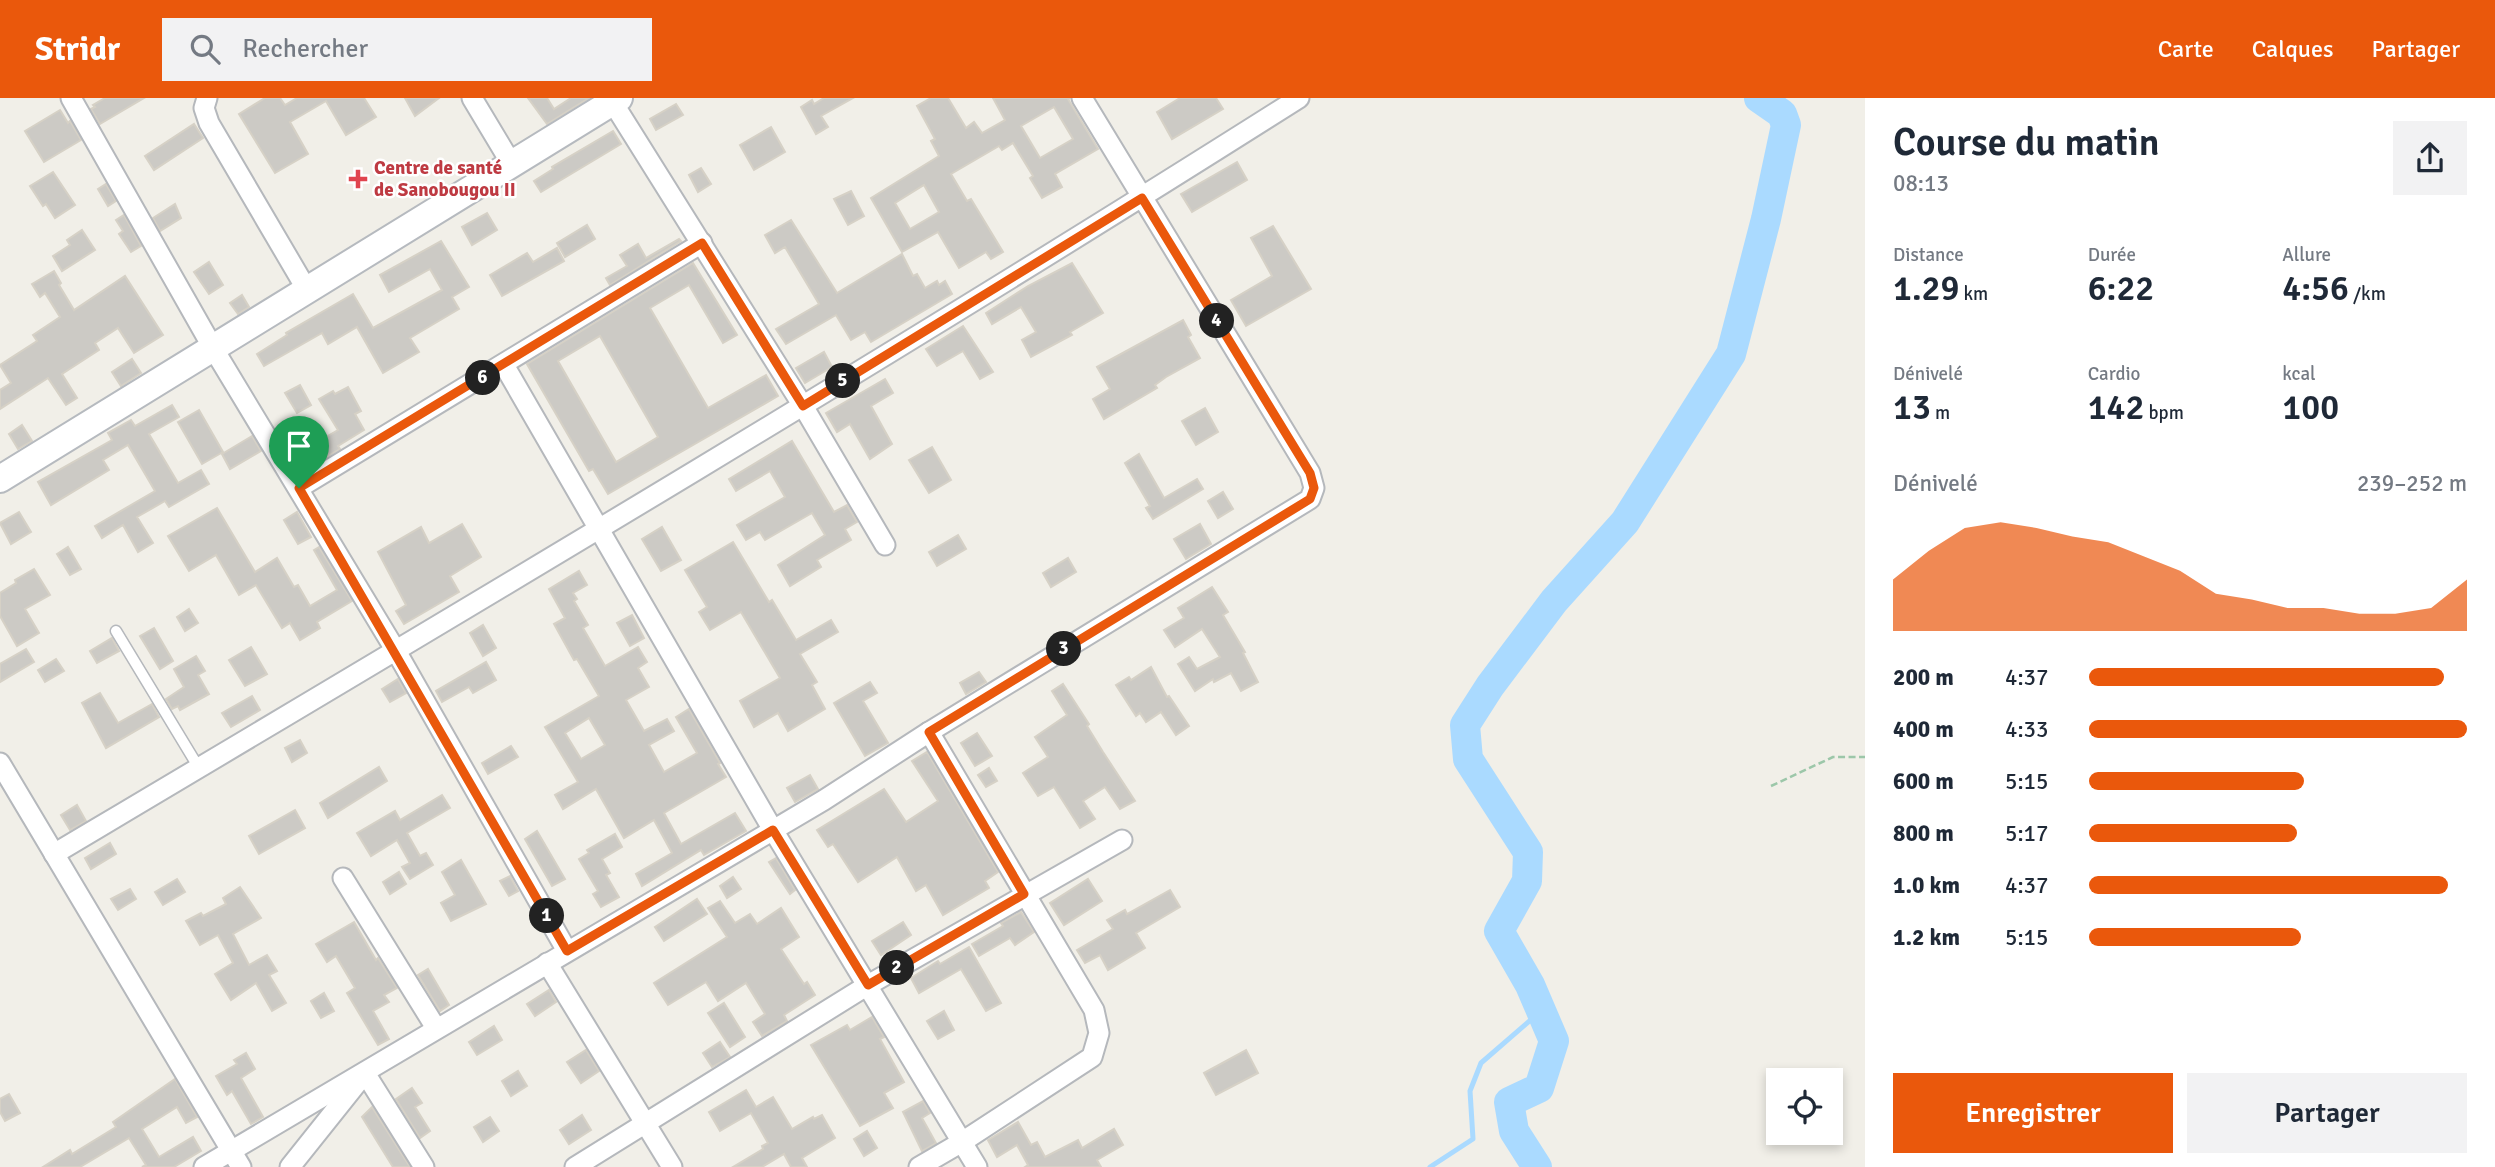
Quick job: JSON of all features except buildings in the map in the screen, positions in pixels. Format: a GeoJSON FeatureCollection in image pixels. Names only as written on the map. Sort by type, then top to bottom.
{"type":"FeatureCollection","features":[{"type":"Feature","properties":{"kind":"main road"},"geometry":{"type":"LineString","coordinates":[[0,479],[614,99]]}},
{"type":"Feature","properties":{"kind":"street"},"geometry":{"type":"LineString","coordinates":[[71,98],[213,348],[396,651],[567,951]]}},
{"type":"Feature","properties":{"kind":"street"},"geometry":{"type":"LineString","coordinates":[[206,98],[204,108],[209,123],[307,290]]}},
{"type":"Feature","properties":{"kind":"street"},"geometry":{"type":"LineString","coordinates":[[472,98],[511,163]]}},
{"type":"Feature","properties":{"kind":"street"},"geometry":{"type":"LineString","coordinates":[[204,1167],[236,1159],[436,1028],[773,830],[1310,499],[1314,488],[1310,473],[1082,98]]}},
{"type":"Feature","properties":{"kind":"street"},"geometry":{"type":"LineString","coordinates":[[54,854],[803,406],[1142,198],[1299,98]]}},
{"type":"Feature","properties":{"kind":"street"},"geometry":{"type":"LineString","coordinates":[[614,99],[803,406],[885,545]]}},
{"type":"Feature","properties":{"kind":"street"},"geometry":{"type":"LineString","coordinates":[[299,488],[702,243]]}},
{"type":"Feature","properties":{"kind":"street"},"geometry":{"type":"LineString","coordinates":[[505,365],[773,830],[977,1167]]}},
{"type":"Feature","properties":{"kind":"street"},"geometry":{"type":"LineString","coordinates":[[919,1167],[1092,1057],[1099,1033],[1094,1010],[929,732]]}},
{"type":"Feature","properties":{"kind":"street"},"geometry":{"type":"LineString","coordinates":[[0,763],[236,1159]]}},
{"type":"Feature","properties":{"kind":"street"},"geometry":{"type":"LineString","coordinates":[[575,1167],[868,985],[1122,840]]}},
{"type":"Feature","properties":{"kind":"street"},"geometry":{"type":"LineString","coordinates":[[343,878],[436,1028]]}},
{"type":"Feature","properties":{"kind":"street"},"geometry":{"type":"LineString","coordinates":[[547,963],[672,1167]]}},
{"type":"Feature","properties":{"kind":"street"},"geometry":{"type":"LineString","coordinates":[[290,1167],[365,1073]]}},
{"type":"Feature","properties":{"kind":"street"},"geometry":{"type":"LineString","coordinates":[[365,1073],[424,1167]]}},
{"type":"Feature","properties":{"kind":"lane"},"geometry":{"type":"LineString","coordinates":[[117,631],[199,768]]}},
{"type":"Feature","properties":{"kind":"path"},"geometry":{"type":"LineString","coordinates":[[1771,786],[1833,757],[1865,757]]}},
{"type":"Feature","properties":{"kind":"waterway"},"geometry":{"type":"LineString","coordinates":[[1537,1167],[1514,1131],[1509,1102],[1539,1088],[1554,1041],[1530,985],[1499,931],[1527,881],[1528,852],[1468,759],[1465,725],[1490,686],[1554,601],[1625,522],[1731,354],[1766,219],[1786,125],[1782,114],[1759,98]]}},
{"type":"Feature","properties":{"kind":"waterway"},"geometry":{"type":"LineString","coordinates":[[1430,1167],[1473,1139],[1470,1091],[1481,1063],[1541,1011]]}},
{"type":"Feature","properties":{"kind":"place","name":"Centre de santé de Sanobougou II"},"geometry":{"type":"Point","coordinates":[358,179]}},
{"type":"Feature","properties":{"kind":"route"},"geometry":{"type":"LineString","coordinates":[[1142,198],[1310,473],[1314,488],[1310,499],[929,732],[1024,894],[868,985],[773,830],[567,951],[396,651],[299,488],[702,243],[803,406],[1142,198]]}}]}
